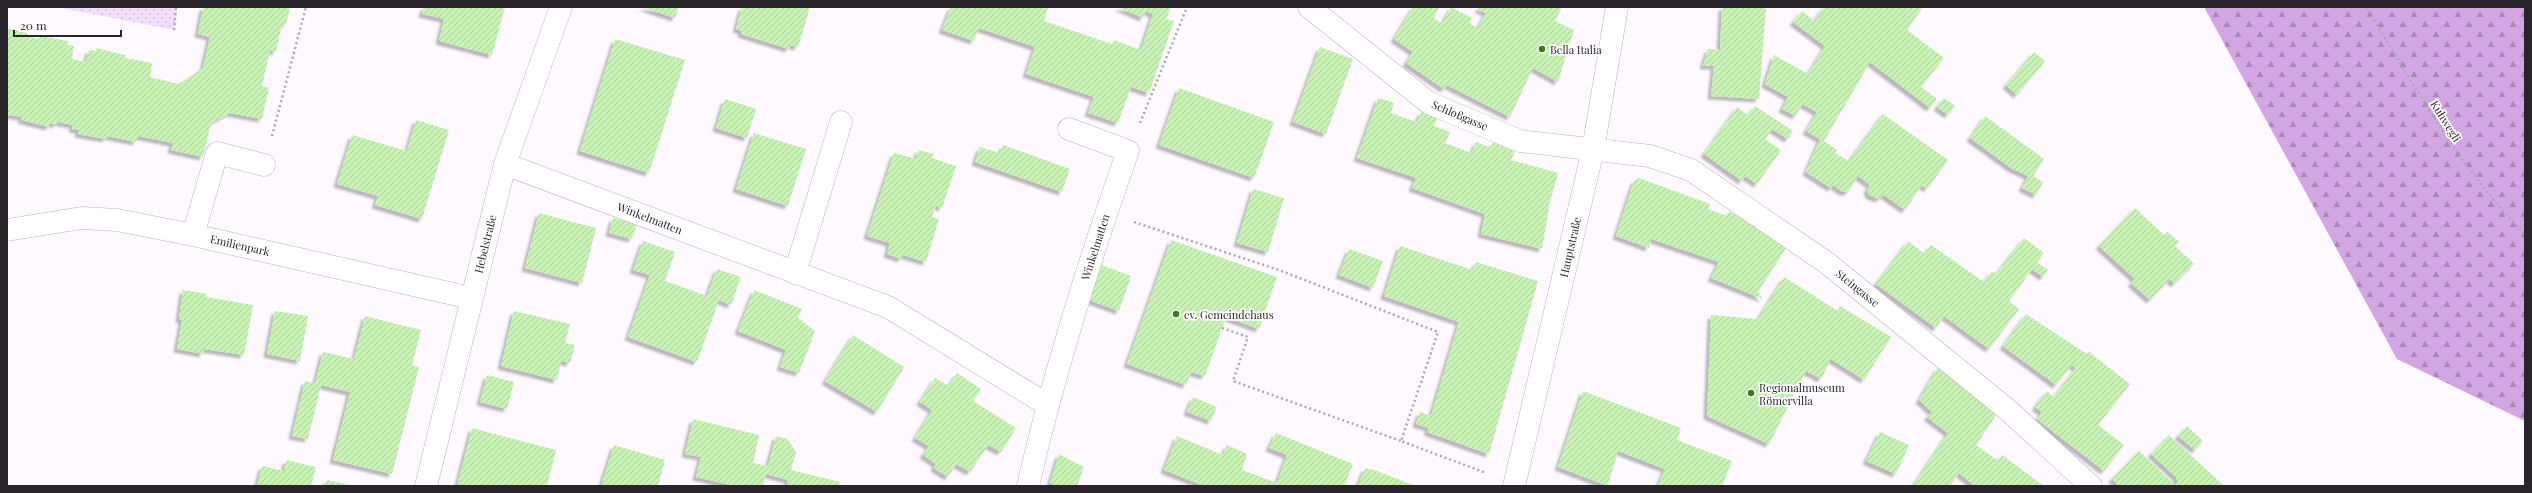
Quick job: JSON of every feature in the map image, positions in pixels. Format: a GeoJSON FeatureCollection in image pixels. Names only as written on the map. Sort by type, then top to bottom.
{"type":"FeatureCollection","features":[{"type":"Feature","properties":{"kind":"street","name":"Hebelstraße"},"geometry":{"type":"LineString","coordinates":[[426,486],[505,164],[561,7]]}},
{"type":"Feature","properties":{"kind":"street","name":"Schloßgasse"},"geometry":{"type":"LineString","coordinates":[[1309,7],[1429,103],[1520,141],[1593,150]]}},
{"type":"Feature","properties":{"kind":"street","name":"Hauptstraße"},"geometry":{"type":"LineString","coordinates":[[1514,485],[1593,150],[1617,7]]}},
{"type":"Feature","properties":{"kind":"street"},"geometry":{"type":"LineString","coordinates":[[795,272],[841,122]]}},
{"type":"Feature","properties":{"kind":"street"},"geometry":{"type":"LineString","coordinates":[[1069,129],[1128,151]]}},
{"type":"Feature","properties":{"kind":"street","name":"Steingasse"},"geometry":{"type":"LineString","coordinates":[[1593,150],[1650,156],[1691,170],[1827,263],[2009,411],[2091,486]]}},
{"type":"Feature","properties":{"kind":"street","name":"Winkelmatten"},"geometry":{"type":"LineString","coordinates":[[1028,486],[1046,404],[1106,213],[1128,151]]}},
{"type":"Feature","properties":{"kind":"street"},"geometry":{"type":"LineString","coordinates":[[193,234],[217,152],[264,165]]}},
{"type":"Feature","properties":{"kind":"street","name":"Winkelmatten"},"geometry":{"type":"LineString","coordinates":[[505,164],[888,307],[1046,404]]}},
{"type":"Feature","properties":{"kind":"street","name":"Emilienpark"},"geometry":{"type":"LineString","coordinates":[[7,230],[82,218],[117,220],[193,234],[471,298]]}},
{"type":"Feature","properties":{"kind":"path"},"geometry":{"type":"LineString","coordinates":[[174,30],[176,7]]}},
{"type":"Feature","properties":{"kind":"path"},"geometry":{"type":"LineString","coordinates":[[264,165],[306,7]]}},
{"type":"Feature","properties":{"kind":"path"},"geometry":{"type":"LineString","coordinates":[[1128,151],[1188,7]]}},
{"type":"Feature","properties":{"kind":"path","name":"Kuhwegli"},"geometry":{"type":"LineString","coordinates":[[2366,7],[2460,158],[2501,210],[2525,234]]}},
{"type":"Feature","properties":{"kind":"path"},"geometry":{"type":"LineString","coordinates":[[1106,213],[1279,270],[1438,332],[1401,441]]}},
{"type":"Feature","properties":{"kind":"path"},"geometry":{"type":"LineString","coordinates":[[1222,328],[1248,337],[1233,381],[1401,441],[1514,485]]}},
{"type":"Feature","properties":{"kind":"green space"},"geometry":{"type":"Polygon","coordinates":[[[2204,7],[2525,7],[2525,421],[2397,359],[2204,7]]]}},
{"type":"Feature","properties":{"kind":"shaded area"},"geometry":{"type":"Polygon","coordinates":[[[57,7],[177,7],[174,30],[57,7]]]}},
{"type":"Feature","properties":{"kind":"building"},"geometry":{"type":"Polygon","coordinates":[[[203,7],[290,7],[286,25],[282,24],[276,52],[270,50],[262,86],[269,88],[262,119],[230,113],[211,123],[203,157],[171,150],[173,143],[138,136],[136,142],[107,136],[106,139],[78,134],[79,130],[72,129],[73,125],[57,122],[56,125],[50,123],[49,127],[21,120],[22,117],[9,115],[7,118],[7,28],[27,33],[27,36],[39,39],[40,36],[68,41],[67,45],[74,46],[72,59],[86,62],[89,50],[96,51],[96,48],[125,55],[125,58],[152,63],[150,77],[179,84],[203,68],[210,37],[198,34],[203,7]]]}},
{"type":"Feature","properties":{"kind":"building"},"geometry":{"type":"Polygon","coordinates":[[[424,7],[505,7],[492,55],[439,41],[444,19],[422,14],[424,7]]]}},
{"type":"Feature","properties":{"kind":"building"},"geometry":{"type":"Polygon","coordinates":[[[642,7],[679,7],[675,18],[642,7]]]}},
{"type":"Feature","properties":{"kind":"building"},"geometry":{"type":"Polygon","coordinates":[[[742,7],[810,7],[798,47],[790,45],[789,49],[741,34],[742,31],[736,29],[742,7]]]}},
{"type":"Feature","properties":{"kind":"building"},"geometry":{"type":"Polygon","coordinates":[[[951,7],[1048,7],[1044,21],[1112,44],[1114,40],[1141,50],[1153,14],[1146,11],[1143,18],[1118,7],[1171,7],[1166,19],[1174,21],[1149,93],[1131,87],[1118,123],[1088,113],[1094,97],[1026,74],[1035,47],[979,28],[974,41],[942,30],[951,7]]]}},
{"type":"Feature","properties":{"kind":"building"},"geometry":{"type":"Polygon","coordinates":[[[1413,7],[1439,7],[1434,18],[1442,24],[1451,7],[1472,18],[1469,23],[1478,28],[1486,13],[1478,9],[1479,7],[1562,7],[1555,21],[1574,30],[1558,82],[1533,68],[1510,117],[1447,85],[1444,89],[1406,63],[1413,52],[1394,39],[1413,7]]]}},
{"type":"Feature","properties":{"kind":"building"},"geometry":{"type":"Polygon","coordinates":[[[1722,7],[1766,7],[1759,99],[1711,96],[1714,66],[1703,66],[1708,49],[1720,50],[1722,7]]]}},
{"type":"Feature","properties":{"kind":"building"},"geometry":{"type":"Polygon","coordinates":[[[1824,7],[1923,7],[1907,30],[1944,58],[1921,87],[1937,99],[1930,108],[1870,62],[1824,141],[1837,150],[1835,153],[1849,161],[1883,114],[1948,160],[1927,189],[1922,185],[1905,210],[1884,195],[1878,199],[1869,195],[1867,190],[1870,185],[1858,176],[1848,192],[1843,192],[1833,185],[1831,188],[1806,172],[1820,139],[1806,131],[1817,112],[1802,104],[1796,116],[1782,109],[1788,97],[1765,84],[1774,55],[1808,74],[1825,46],[1793,22],[1802,11],[1814,21],[1824,7]]]}},
{"type":"Feature","properties":{"kind":"building"},"geometry":{"type":"Polygon","coordinates":[[[615,39],[685,60],[649,173],[580,151],[615,39]]]}},
{"type":"Feature","properties":{"kind":"building"},"geometry":{"type":"Polygon","coordinates":[[[1320,47],[1353,59],[1326,134],[1293,122],[1320,47]]]}},
{"type":"Feature","properties":{"kind":"building"},"geometry":{"type":"Polygon","coordinates":[[[2034,52],[2045,61],[2017,95],[2006,85],[2034,52]]]}},
{"type":"Feature","properties":{"kind":"building"},"geometry":{"type":"Polygon","coordinates":[[[1179,88],[1274,122],[1254,178],[1159,145],[1179,88]]]}},
{"type":"Feature","properties":{"kind":"building"},"geometry":{"type":"Polygon","coordinates":[[[1378,98],[1394,103],[1391,113],[1417,122],[1421,112],[1438,117],[1434,126],[1450,132],[1445,143],[1472,153],[1476,142],[1491,148],[1493,142],[1515,151],[1511,160],[1558,173],[1550,202],[1542,249],[1481,234],[1485,214],[1412,188],[1416,178],[1357,158],[1378,98]]]}},
{"type":"Feature","properties":{"kind":"building"},"geometry":{"type":"Polygon","coordinates":[[[1944,98],[1955,106],[1948,115],[1937,107],[1944,98]]]}},
{"type":"Feature","properties":{"kind":"building"},"geometry":{"type":"Polygon","coordinates":[[[725,99],[756,109],[747,138],[716,128],[725,99]]]}},
{"type":"Feature","properties":{"kind":"building"},"geometry":{"type":"Polygon","coordinates":[[[1755,106],[1793,131],[1788,139],[1772,129],[1765,139],[1781,150],[1757,184],[1745,176],[1742,181],[1704,154],[1737,107],[1748,115],[1755,106]]]}},
{"type":"Feature","properties":{"kind":"building"},"geometry":{"type":"Polygon","coordinates":[[[1985,116],[2044,159],[2033,176],[2043,182],[2036,195],[2022,188],[2028,176],[2011,168],[1970,138],[1985,116]]]}},
{"type":"Feature","properties":{"kind":"building"},"geometry":{"type":"Polygon","coordinates":[[[416,120],[449,130],[422,219],[375,205],[378,196],[337,184],[352,135],[407,151],[416,120]]]}},
{"type":"Feature","properties":{"kind":"building"},"geometry":{"type":"Polygon","coordinates":[[[754,133],[806,149],[788,206],[736,189],[754,133]]]}},
{"type":"Feature","properties":{"kind":"building"},"geometry":{"type":"Polygon","coordinates":[[[1003,145],[1070,169],[1062,192],[975,162],[980,147],[1000,153],[1003,145]]]}},
{"type":"Feature","properties":{"kind":"building"},"geometry":{"type":"Polygon","coordinates":[[[918,150],[934,154],[932,158],[956,166],[942,208],[936,206],[932,217],[939,219],[926,262],[903,255],[901,259],[887,254],[890,243],[867,236],[894,153],[916,159],[918,150]]]}},
{"type":"Feature","properties":{"kind":"building"},"geometry":{"type":"Polygon","coordinates":[[[1639,178],[1710,204],[1708,209],[1727,216],[1729,211],[1787,246],[1758,292],[1763,299],[1711,278],[1719,262],[1651,239],[1649,248],[1616,236],[1634,181],[1639,178]]]}},
{"type":"Feature","properties":{"kind":"building"},"geometry":{"type":"Polygon","coordinates":[[[1253,189],[1284,198],[1268,252],[1237,243],[1253,189]]]}},
{"type":"Feature","properties":{"kind":"building"},"geometry":{"type":"Polygon","coordinates":[[[2135,208],[2164,235],[2168,232],[2179,242],[2175,246],[2194,264],[2174,284],[2170,279],[2150,300],[2131,283],[2135,279],[2099,246],[2135,208]]]}},
{"type":"Feature","properties":{"kind":"building"},"geometry":{"type":"Polygon","coordinates":[[[539,213],[596,228],[582,283],[525,268],[539,213]]]}},
{"type":"Feature","properties":{"kind":"building"},"geometry":{"type":"Polygon","coordinates":[[[613,218],[637,224],[632,239],[609,233],[613,218]]]}},
{"type":"Feature","properties":{"kind":"building"},"geometry":{"type":"Polygon","coordinates":[[[2024,238],[2044,253],[2037,262],[2048,270],[2043,277],[2032,269],[2009,301],[2019,309],[1989,349],[1944,316],[1936,328],[1876,284],[1908,241],[1925,254],[1931,245],[1984,282],[1992,271],[1996,274],[2024,238]]]}},
{"type":"Feature","properties":{"kind":"building"},"geometry":{"type":"Polygon","coordinates":[[[1171,240],[1277,277],[1259,329],[1226,317],[1205,376],[1191,372],[1186,385],[1127,364],[1171,240]]]}},
{"type":"Feature","properties":{"kind":"building"},"geometry":{"type":"Polygon","coordinates":[[[643,241],[675,252],[665,281],[707,296],[717,269],[741,277],[731,305],[719,300],[697,362],[628,337],[650,275],[633,270],[643,241]]]}},
{"type":"Feature","properties":{"kind":"building"},"geometry":{"type":"Polygon","coordinates":[[[1400,246],[1473,270],[1476,262],[1538,281],[1489,454],[1427,432],[1429,428],[1416,424],[1420,412],[1431,416],[1459,322],[1384,296],[1400,246]]]}},
{"type":"Feature","properties":{"kind":"building"},"geometry":{"type":"Polygon","coordinates":[[[1349,249],[1383,261],[1373,288],[1339,275],[1349,249]]]}},
{"type":"Feature","properties":{"kind":"building"},"geometry":{"type":"Polygon","coordinates":[[[1102,265],[1131,276],[1119,311],[1089,300],[1102,265]]]}},
{"type":"Feature","properties":{"kind":"building","name":"Regionalmuseum Römervilla"},"geometry":{"type":"Polygon","coordinates":[[[1784,277],[1838,311],[1840,306],[1891,337],[1864,380],[1831,359],[1821,379],[1806,371],[1769,444],[1707,416],[1711,315],[1758,319],[1784,277]]]}},
{"type":"Feature","properties":{"kind":"building"},"geometry":{"type":"Polygon","coordinates":[[[183,290],[207,294],[206,297],[253,305],[244,355],[204,349],[203,354],[177,349],[182,320],[179,319],[183,290]]]}},
{"type":"Feature","properties":{"kind":"building"},"geometry":{"type":"Polygon","coordinates":[[[754,290],[802,309],[798,318],[815,331],[799,373],[780,367],[786,350],[738,331],[754,290]]]}},
{"type":"Feature","properties":{"kind":"building"},"geometry":{"type":"Polygon","coordinates":[[[275,311],[308,316],[300,361],[267,354],[275,311]]]}},
{"type":"Feature","properties":{"kind":"building"},"geometry":{"type":"Polygon","coordinates":[[[514,311],[570,324],[565,343],[575,345],[570,363],[561,361],[557,380],[501,366],[514,311]]]}},
{"type":"Feature","properties":{"kind":"building"},"geometry":{"type":"Polygon","coordinates":[[[2026,314],[2087,354],[2089,352],[2130,384],[2098,425],[2124,445],[2104,471],[2037,419],[2042,412],[2035,407],[2047,391],[2054,397],[2076,368],[2072,365],[2056,385],[2003,346],[2026,314]]]}},
{"type":"Feature","properties":{"kind":"building"},"geometry":{"type":"Polygon","coordinates":[[[365,316],[421,330],[412,365],[419,367],[392,474],[333,460],[350,392],[321,385],[308,439],[292,436],[305,381],[315,384],[323,352],[354,359],[365,316]]]}},
{"type":"Feature","properties":{"kind":"building"},"geometry":{"type":"Polygon","coordinates":[[[853,335],[904,367],[877,412],[825,381],[853,335]]]}},
{"type":"Feature","properties":{"kind":"building"},"geometry":{"type":"Polygon","coordinates":[[[1938,367],[1998,412],[1976,445],[1998,461],[2002,455],[2044,486],[1975,486],[1959,473],[1950,486],[1913,486],[1948,433],[1927,417],[1932,412],[1919,400],[1938,367]]]}},
{"type":"Feature","properties":{"kind":"building"},"geometry":{"type":"Polygon","coordinates":[[[957,373],[981,389],[973,401],[1016,428],[1001,452],[988,445],[970,472],[956,464],[948,477],[934,468],[936,464],[923,455],[929,446],[915,438],[932,410],[920,402],[935,378],[949,386],[957,373]]]}},
{"type":"Feature","properties":{"kind":"building"},"geometry":{"type":"Polygon","coordinates":[[[487,375],[514,382],[507,409],[480,402],[487,375]]]}},
{"type":"Feature","properties":{"kind":"building"},"geometry":{"type":"Polygon","coordinates":[[[1583,391],[1681,428],[1677,440],[1732,461],[1722,486],[1658,486],[1665,469],[1618,451],[1608,486],[1558,467],[1583,391]]]}},
{"type":"Feature","properties":{"kind":"building"},"geometry":{"type":"Polygon","coordinates":[[[1193,397],[1217,407],[1211,421],[1187,412],[1193,397]]]}},
{"type":"Feature","properties":{"kind":"building"},"geometry":{"type":"Polygon","coordinates":[[[693,419],[759,435],[753,463],[768,466],[776,436],[787,439],[796,452],[791,470],[840,482],[839,486],[787,486],[788,480],[766,474],[763,486],[735,486],[696,477],[701,457],[685,454],[693,419]]]}},
{"type":"Feature","properties":{"kind":"building"},"geometry":{"type":"Polygon","coordinates":[[[2187,426],[2203,441],[2195,450],[2178,436],[2187,426]]]}},
{"type":"Feature","properties":{"kind":"building"},"geometry":{"type":"Polygon","coordinates":[[[472,428],[556,450],[547,486],[457,486],[472,428]]]}},
{"type":"Feature","properties":{"kind":"building"},"geometry":{"type":"Polygon","coordinates":[[[1880,432],[1909,445],[1896,474],[1866,461],[1880,432]]]}},
{"type":"Feature","properties":{"kind":"building"},"geometry":{"type":"Polygon","coordinates":[[[1276,433],[1353,464],[1344,486],[1204,486],[1164,470],[1177,436],[1223,455],[1227,445],[1247,454],[1242,470],[1277,483],[1287,455],[1269,448],[1276,433]]]}},
{"type":"Feature","properties":{"kind":"building"},"geometry":{"type":"Polygon","coordinates":[[[2169,435],[2224,486],[2119,486],[2112,479],[2139,451],[2175,485],[2178,483],[2176,477],[2151,454],[2169,435]]]}},
{"type":"Feature","properties":{"kind":"building"},"geometry":{"type":"Polygon","coordinates":[[[614,445],[665,460],[658,486],[601,486],[614,445]]]}},
{"type":"Feature","properties":{"kind":"building"},"geometry":{"type":"Polygon","coordinates":[[[1059,454],[1084,467],[1077,486],[1058,486],[1050,483],[1059,454]]]}},
{"type":"Feature","properties":{"kind":"building"},"geometry":{"type":"Polygon","coordinates":[[[286,460],[316,467],[311,486],[257,486],[262,466],[284,471],[286,460]]]}},
{"type":"Feature","properties":{"kind":"building"},"geometry":{"type":"Polygon","coordinates":[[[1365,468],[1374,470],[1416,486],[1358,486],[1365,468]]]}},
{"type":"Feature","properties":{"kind":"building"},"geometry":{"type":"Polygon","coordinates":[[[327,480],[350,485],[350,486],[325,486],[327,480]]]}},
{"type":"Feature","properties":{"kind":"place","name":"Bella Italia"},"geometry":{"type":"Point","coordinates":[1542,49]}},
{"type":"Feature","properties":{"kind":"place","name":"ev. Gemeindehaus"},"geometry":{"type":"Point","coordinates":[1176,314]}},
{"type":"Feature","properties":{"kind":"place","name":"Regionalmuseum Römervilla"},"geometry":{"type":"Point","coordinates":[1751,393]}}]}
